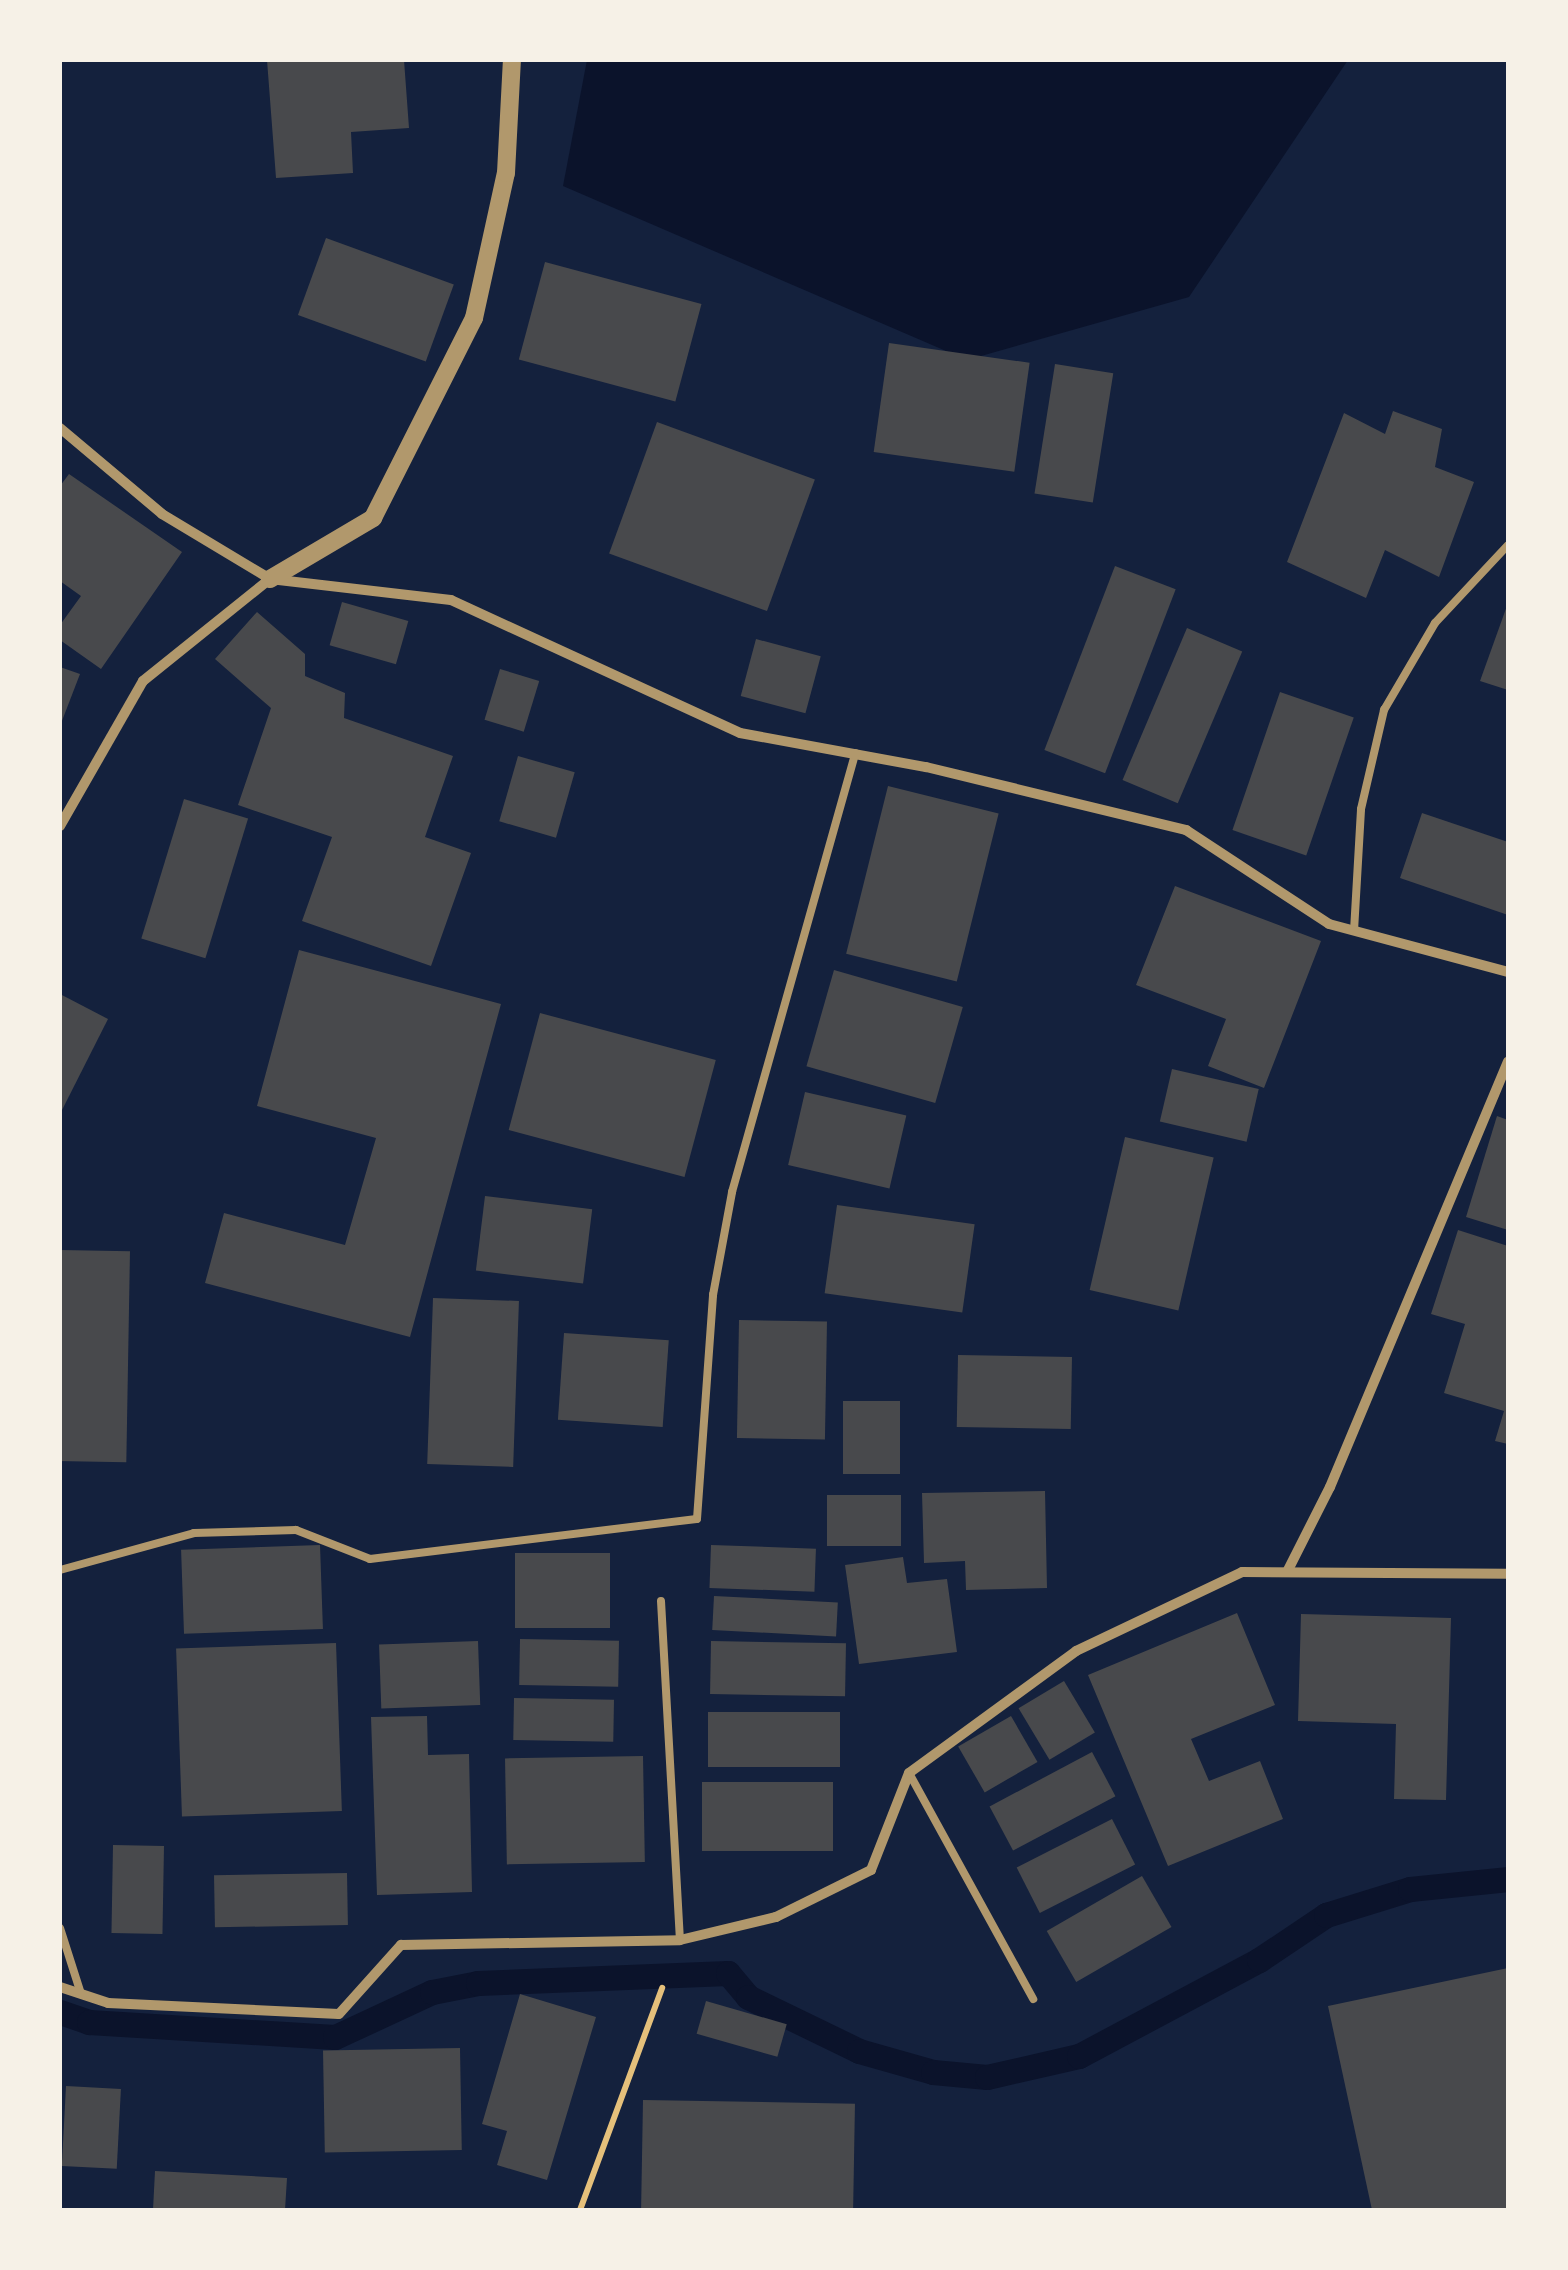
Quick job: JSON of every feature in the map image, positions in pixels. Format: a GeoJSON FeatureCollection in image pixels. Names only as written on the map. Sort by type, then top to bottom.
{"type":"FeatureCollection","features":[{"type":"Feature","properties":{"kind":"street"},"geometry":{"type":"LineString","coordinates":[[60,826],[142,681],[270,580],[374,518],[474,318],[506,172],[512,60]]}},
{"type":"Feature","properties":{"kind":"street"},"geometry":{"type":"LineString","coordinates":[[60,428],[162,514],[270,580],[451,600],[740,733],[855,752],[1186,830],[1329,924],[1508,972]]}},
{"type":"Feature","properties":{"kind":"street"},"geometry":{"type":"LineString","coordinates":[[1287,1572],[1330,1487],[1508,1062]]}},
{"type":"Feature","properties":{"kind":"street"},"geometry":{"type":"LineString","coordinates":[[60,1987],[108,2003],[339,2014],[402,1945],[680,1940],[776,1916],[871,1870],[909,1773],[1076,1651],[1242,1572],[1508,1574]]}},
{"type":"Feature","properties":{"kind":"lane"},"geometry":{"type":"LineString","coordinates":[[1354,930],[1360,808],[1384,710],[1434,623],[1508,545]]}},
{"type":"Feature","properties":{"kind":"lane"},"geometry":{"type":"LineString","coordinates":[[60,1570],[194,1533],[296,1530],[370,1558],[697,1519],[713,1296],[732,1192],[855,752]]}},
{"type":"Feature","properties":{"kind":"lane"},"geometry":{"type":"LineString","coordinates":[[662,1600],[680,1940]]}},
{"type":"Feature","properties":{"kind":"lane"},"geometry":{"type":"LineString","coordinates":[[909,1773],[1034,1999]]}},
{"type":"Feature","properties":{"kind":"lane"},"geometry":{"type":"LineString","coordinates":[[60,1928],[81,1994]]}},
{"type":"Feature","properties":{"kind":"path"},"geometry":{"type":"LineString","coordinates":[[580,2210],[680,1940]]}},
{"type":"Feature","properties":{"kind":"water"},"geometry":{"type":"Polygon","coordinates":[[[587,60],[1348,60],[1189,297],[967,360],[563,186],[587,60]]]}},
{"type":"Feature","properties":{"kind":"building"},"geometry":{"type":"Polygon","coordinates":[[[267,60],[404,60],[409,128],[351,132],[353,173],[276,178],[267,60]]]}},
{"type":"Feature","properties":{"kind":"building"},"geometry":{"type":"Polygon","coordinates":[[[326,238],[454,285],[426,362],[298,315],[326,238]]]}},
{"type":"Feature","properties":{"kind":"building"},"geometry":{"type":"Polygon","coordinates":[[[545,262],[701,304],[675,401],[519,360],[545,262]]]}},
{"type":"Feature","properties":{"kind":"building"},"geometry":{"type":"Polygon","coordinates":[[[889,343],[1030,363],[1014,472],[874,452],[889,343]]]}},
{"type":"Feature","properties":{"kind":"building"},"geometry":{"type":"Polygon","coordinates":[[[1055,364],[1113,373],[1093,503],[1035,493],[1055,364]]]}},
{"type":"Feature","properties":{"kind":"building"},"geometry":{"type":"Polygon","coordinates":[[[1393,411],[1442,429],[1435,467],[1474,482],[1439,577],[1385,550],[1366,598],[1287,562],[1344,413],[1385,434],[1393,411]]]}},
{"type":"Feature","properties":{"kind":"building"},"geometry":{"type":"Polygon","coordinates":[[[657,422],[815,479],[767,611],[609,554],[657,422]]]}},
{"type":"Feature","properties":{"kind":"building"},"geometry":{"type":"Polygon","coordinates":[[[69,474],[182,552],[101,669],[60,640],[60,625],[81,596],[60,581],[60,486],[69,474]]]}},
{"type":"Feature","properties":{"kind":"building"},"geometry":{"type":"Polygon","coordinates":[[[1115,566],[1176,589],[1105,773],[1044,750],[1115,566]]]}},
{"type":"Feature","properties":{"kind":"building"},"geometry":{"type":"Polygon","coordinates":[[[342,602],[408,621],[396,664],[330,645],[342,602]]]}},
{"type":"Feature","properties":{"kind":"building"},"geometry":{"type":"Polygon","coordinates":[[[1508,603],[1508,690],[1480,681],[1508,603]]]}},
{"type":"Feature","properties":{"kind":"building"},"geometry":{"type":"Polygon","coordinates":[[[257,612],[305,654],[305,676],[345,693],[344,718],[453,756],[425,837],[471,853],[431,966],[302,921],[332,837],[238,805],[271,708],[215,659],[257,612]]]}},
{"type":"Feature","properties":{"kind":"building"},"geometry":{"type":"Polygon","coordinates":[[[1187,628],[1242,651],[1178,803],[1123,780],[1187,628]]]}},
{"type":"Feature","properties":{"kind":"building"},"geometry":{"type":"Polygon","coordinates":[[[756,639],[821,656],[805,713],[741,696],[756,639]]]}},
{"type":"Feature","properties":{"kind":"building"},"geometry":{"type":"Polygon","coordinates":[[[60,667],[80,674],[60,726],[60,667]]]}},
{"type":"Feature","properties":{"kind":"building"},"geometry":{"type":"Polygon","coordinates":[[[500,669],[539,681],[524,732],[485,720],[500,669]]]}},
{"type":"Feature","properties":{"kind":"building"},"geometry":{"type":"Polygon","coordinates":[[[1280,692],[1354,717],[1306,855],[1232,830],[1280,692]]]}},
{"type":"Feature","properties":{"kind":"building"},"geometry":{"type":"Polygon","coordinates":[[[518,756],[575,772],[556,838],[499,821],[518,756]]]}},
{"type":"Feature","properties":{"kind":"building"},"geometry":{"type":"Polygon","coordinates":[[[888,786],[999,814],[957,981],[846,954],[888,786]]]}},
{"type":"Feature","properties":{"kind":"building"},"geometry":{"type":"Polygon","coordinates":[[[184,799],[248,819],[205,958],[141,939],[184,799]]]}},
{"type":"Feature","properties":{"kind":"building"},"geometry":{"type":"Polygon","coordinates":[[[1422,813],[1508,842],[1508,915],[1400,878],[1422,813]]]}},
{"type":"Feature","properties":{"kind":"building"},"geometry":{"type":"Polygon","coordinates":[[[1175,886],[1321,941],[1264,1088],[1208,1066],[1226,1019],[1136,985],[1175,886]]]}},
{"type":"Feature","properties":{"kind":"building"},"geometry":{"type":"Polygon","coordinates":[[[299,950],[501,1004],[410,1337],[205,1283],[224,1213],[345,1245],[376,1138],[257,1106],[299,950]]]}},
{"type":"Feature","properties":{"kind":"building"},"geometry":{"type":"Polygon","coordinates":[[[834,970],[963,1007],[935,1103],[806,1066],[834,970]]]}},
{"type":"Feature","properties":{"kind":"building"},"geometry":{"type":"Polygon","coordinates":[[[60,994],[108,1019],[60,1114],[60,994]]]}},
{"type":"Feature","properties":{"kind":"building"},"geometry":{"type":"Polygon","coordinates":[[[540,1013],[716,1060],[684,1177],[509,1130],[540,1013]]]}},
{"type":"Feature","properties":{"kind":"building"},"geometry":{"type":"Polygon","coordinates":[[[1172,1069],[1259,1089],[1247,1142],[1160,1122],[1172,1069]]]}},
{"type":"Feature","properties":{"kind":"building"},"geometry":{"type":"Polygon","coordinates":[[[805,1092],[906,1115],[889,1188],[788,1165],[805,1092]]]}},
{"type":"Feature","properties":{"kind":"building"},"geometry":{"type":"Polygon","coordinates":[[[1497,1116],[1508,1120],[1508,1230],[1466,1217],[1497,1116]]]}},
{"type":"Feature","properties":{"kind":"building"},"geometry":{"type":"Polygon","coordinates":[[[1125,1137],[1214,1157],[1178,1310],[1090,1290],[1125,1137]]]}},
{"type":"Feature","properties":{"kind":"building"},"geometry":{"type":"Polygon","coordinates":[[[485,1196],[592,1209],[583,1284],[476,1270],[485,1196]]]}},
{"type":"Feature","properties":{"kind":"building"},"geometry":{"type":"Polygon","coordinates":[[[837,1205],[975,1224],[962,1312],[825,1293],[837,1205]]]}},
{"type":"Feature","properties":{"kind":"building"},"geometry":{"type":"Polygon","coordinates":[[[1458,1230],[1508,1246],[1508,1444],[1495,1441],[1504,1411],[1444,1393],[1465,1324],[1431,1314],[1458,1230]]]}},
{"type":"Feature","properties":{"kind":"building"},"geometry":{"type":"Polygon","coordinates":[[[60,1250],[130,1251],[126,1462],[60,1461],[60,1250]]]}},
{"type":"Feature","properties":{"kind":"building"},"geometry":{"type":"Polygon","coordinates":[[[433,1298],[519,1301],[513,1467],[427,1464],[433,1298]]]}},
{"type":"Feature","properties":{"kind":"building"},"geometry":{"type":"Polygon","coordinates":[[[739,1320],[827,1322],[825,1440],[737,1438],[739,1320]]]}},
{"type":"Feature","properties":{"kind":"building"},"geometry":{"type":"Polygon","coordinates":[[[564,1333],[669,1340],[663,1427],[558,1420],[564,1333]]]}},
{"type":"Feature","properties":{"kind":"building"},"geometry":{"type":"Polygon","coordinates":[[[958,1355],[1072,1357],[1071,1429],[957,1427],[958,1355]]]}},
{"type":"Feature","properties":{"kind":"building"},"geometry":{"type":"Polygon","coordinates":[[[843,1401],[900,1401],[900,1474],[843,1474],[843,1401]]]}},
{"type":"Feature","properties":{"kind":"building"},"geometry":{"type":"Polygon","coordinates":[[[1045,1491],[1047,1588],[966,1590],[965,1561],[924,1563],[922,1493],[1045,1491]]]}},
{"type":"Feature","properties":{"kind":"building"},"geometry":{"type":"Polygon","coordinates":[[[827,1495],[901,1495],[901,1546],[827,1546],[827,1495]]]}},
{"type":"Feature","properties":{"kind":"building"},"geometry":{"type":"Polygon","coordinates":[[[320,1545],[323,1629],[184,1634],[181,1550],[320,1545]]]}},
{"type":"Feature","properties":{"kind":"building"},"geometry":{"type":"Polygon","coordinates":[[[711,1545],[816,1549],[814,1592],[709,1588],[711,1545]]]}},
{"type":"Feature","properties":{"kind":"building"},"geometry":{"type":"Polygon","coordinates":[[[515,1553],[610,1553],[610,1628],[515,1628],[515,1553]]]}},
{"type":"Feature","properties":{"kind":"building"},"geometry":{"type":"Polygon","coordinates":[[[903,1557],[907,1583],[947,1579],[957,1652],[859,1664],[845,1565],[903,1557]]]}},
{"type":"Feature","properties":{"kind":"building"},"geometry":{"type":"Polygon","coordinates":[[[714,1596],[838,1602],[836,1636],[712,1630],[714,1596]]]}},
{"type":"Feature","properties":{"kind":"building"},"geometry":{"type":"Polygon","coordinates":[[[1237,1613],[1275,1705],[1191,1739],[1209,1781],[1260,1761],[1283,1819],[1168,1866],[1088,1675],[1237,1613]]]}},
{"type":"Feature","properties":{"kind":"building"},"geometry":{"type":"Polygon","coordinates":[[[1301,1614],[1451,1618],[1446,1800],[1394,1799],[1396,1724],[1298,1721],[1301,1614]]]}},
{"type":"Feature","properties":{"kind":"building"},"geometry":{"type":"Polygon","coordinates":[[[520,1639],[619,1641],[618,1687],[519,1685],[520,1639]]]}},
{"type":"Feature","properties":{"kind":"building"},"geometry":{"type":"Polygon","coordinates":[[[478,1641],[480,1705],[381,1708],[379,1644],[478,1641]]]}},
{"type":"Feature","properties":{"kind":"building"},"geometry":{"type":"Polygon","coordinates":[[[711,1641],[846,1643],[845,1696],[710,1694],[711,1641]]]}},
{"type":"Feature","properties":{"kind":"building"},"geometry":{"type":"Polygon","coordinates":[[[336,1643],[342,1811],[182,1816],[176,1649],[336,1643]]]}},
{"type":"Feature","properties":{"kind":"building"},"geometry":{"type":"Polygon","coordinates":[[[1064,1681],[1095,1732],[1049,1760],[1019,1708],[1064,1681]]]}},
{"type":"Feature","properties":{"kind":"building"},"geometry":{"type":"Polygon","coordinates":[[[514,1698],[614,1700],[613,1742],[513,1740],[514,1698]]]}},
{"type":"Feature","properties":{"kind":"building"},"geometry":{"type":"Polygon","coordinates":[[[708,1712],[840,1712],[840,1767],[708,1767],[708,1712]]]}},
{"type":"Feature","properties":{"kind":"building"},"geometry":{"type":"Polygon","coordinates":[[[427,1716],[428,1755],[469,1754],[472,1892],[377,1895],[371,1717],[427,1716]]]}},
{"type":"Feature","properties":{"kind":"building"},"geometry":{"type":"Polygon","coordinates":[[[1011,1716],[1038,1762],[985,1792],[958,1746],[1011,1716]]]}},
{"type":"Feature","properties":{"kind":"building"},"geometry":{"type":"Polygon","coordinates":[[[1092,1752],[1115,1796],[1013,1851],[990,1806],[1092,1752]]]}},
{"type":"Feature","properties":{"kind":"building"},"geometry":{"type":"Polygon","coordinates":[[[643,1756],[645,1862],[507,1864],[505,1758],[643,1756]]]}},
{"type":"Feature","properties":{"kind":"building"},"geometry":{"type":"Polygon","coordinates":[[[702,1782],[833,1782],[833,1851],[702,1851],[702,1782]]]}},
{"type":"Feature","properties":{"kind":"building"},"geometry":{"type":"Polygon","coordinates":[[[1112,1819],[1135,1864],[1040,1913],[1017,1868],[1112,1819]]]}},
{"type":"Feature","properties":{"kind":"building"},"geometry":{"type":"Polygon","coordinates":[[[113,1845],[164,1846],[162,1934],[111,1933],[113,1845]]]}},
{"type":"Feature","properties":{"kind":"building"},"geometry":{"type":"Polygon","coordinates":[[[347,1873],[348,1925],[215,1927],[214,1875],[347,1873]]]}},
{"type":"Feature","properties":{"kind":"building"},"geometry":{"type":"Polygon","coordinates":[[[1142,1876],[1172,1927],[1076,1982],[1047,1931],[1142,1876]]]}},
{"type":"Feature","properties":{"kind":"building"},"geometry":{"type":"Polygon","coordinates":[[[1508,1968],[1508,2210],[1372,2210],[1328,2006],[1508,1968]]]}},
{"type":"Feature","properties":{"kind":"building"},"geometry":{"type":"Polygon","coordinates":[[[520,1994],[596,2017],[547,2180],[497,2165],[507,2131],[482,2124],[520,1994]]]}},
{"type":"Feature","properties":{"kind":"building"},"geometry":{"type":"Polygon","coordinates":[[[706,2001],[787,2024],[777,2057],[697,2034],[706,2001]]]}},
{"type":"Feature","properties":{"kind":"building"},"geometry":{"type":"Polygon","coordinates":[[[460,2048],[462,2150],[325,2152],[323,2050],[460,2048]]]}},
{"type":"Feature","properties":{"kind":"building"},"geometry":{"type":"Polygon","coordinates":[[[66,2086],[121,2089],[117,2169],[62,2166],[66,2086]]]}},
{"type":"Feature","properties":{"kind":"building"},"geometry":{"type":"Polygon","coordinates":[[[643,2100],[855,2104],[853,2210],[641,2210],[643,2100]]]}},
{"type":"Feature","properties":{"kind":"building"},"geometry":{"type":"Polygon","coordinates":[[[155,2171],[287,2178],[285,2210],[153,2210],[155,2171]]]}},
{"type":"Feature","properties":{"kind":"waterway"},"geometry":{"type":"LineString","coordinates":[[60,2012],[89,2022],[335,2037],[432,1992],[478,1983],[728,1973],[748,1997],[859,2051],[933,2072],[987,2077],[1079,2056],[1259,1960],[1326,1915],[1410,1889],[1508,1879]]}}]}
